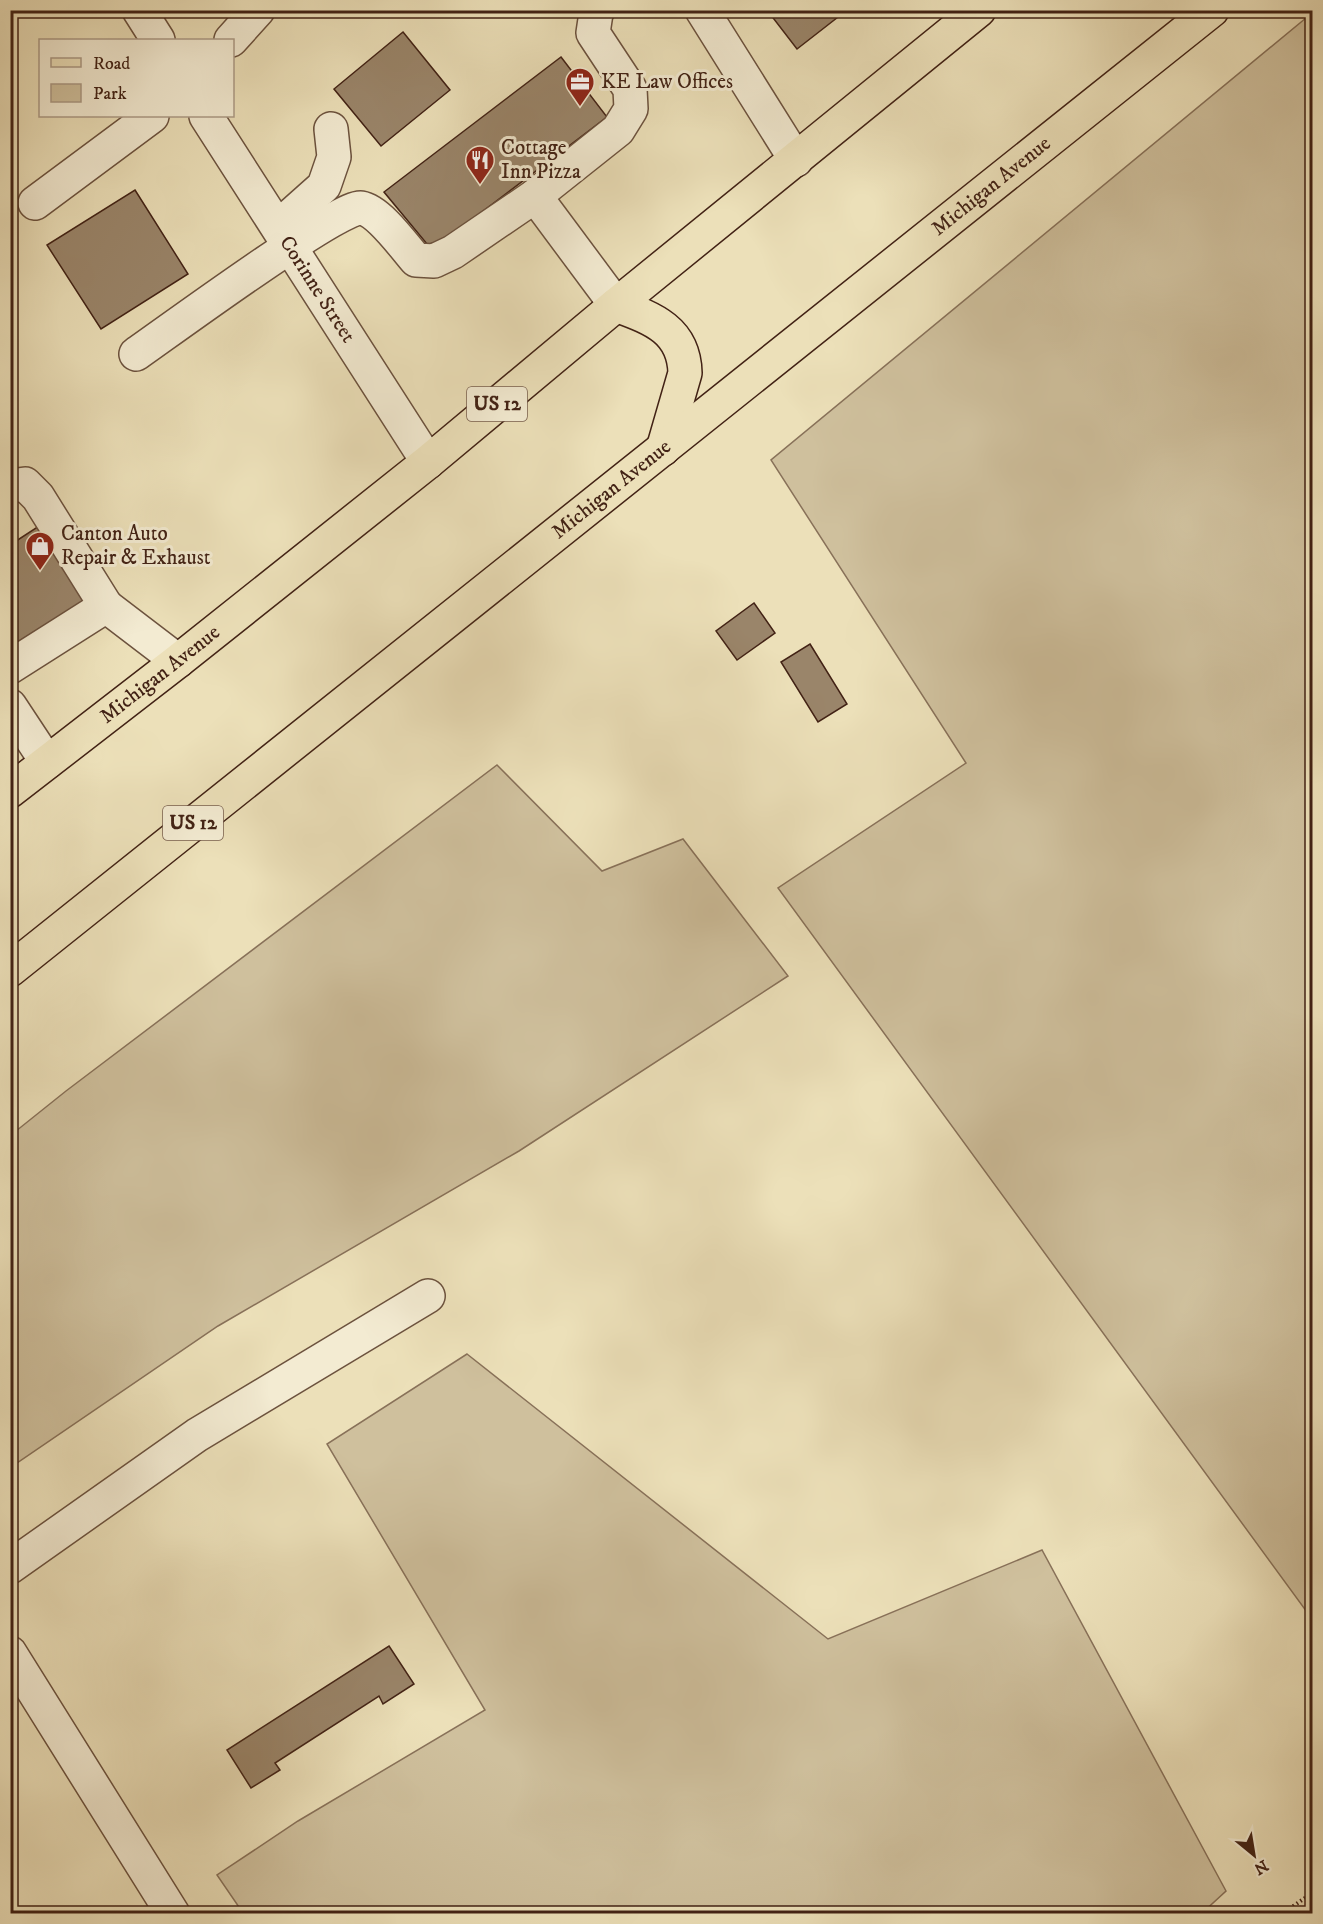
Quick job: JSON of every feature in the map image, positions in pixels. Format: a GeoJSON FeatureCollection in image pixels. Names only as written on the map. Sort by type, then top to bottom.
{"type":"FeatureCollection","features":[{"type":"Feature","properties":{"kind":"main road","name":"Michigan Avenue"},"geometry":{"type":"LineString","coordinates":[[10,970],[1212,10]]}},
{"type":"Feature","properties":{"kind":"main road","name":"Michigan Avenue"},"geometry":{"type":"LineString","coordinates":[[10,791],[178,662],[428,462],[970,13]]}},
{"type":"Feature","properties":{"kind":"main road"},"geometry":{"type":"LineString","coordinates":[[616,305],[652,319],[666,328],[679,345],[685,360],[685,373],[663,449]]}},
{"type":"Feature","properties":{"kind":"street"},"geometry":{"type":"LineString","coordinates":[[139,10],[157,39]]}},
{"type":"Feature","properties":{"kind":"street"},"geometry":{"type":"LineString","coordinates":[[232,39],[258,10]]}},
{"type":"Feature","properties":{"kind":"street"},"geometry":{"type":"LineString","coordinates":[[284,236],[357,207],[371,210],[416,260],[434,261],[453,252],[535,196],[618,130],[631,109],[630,89],[593,33],[598,10]]}},
{"type":"Feature","properties":{"kind":"street"},"geometry":{"type":"LineString","coordinates":[[702,10],[796,159]]}},
{"type":"Feature","properties":{"kind":"street"},"geometry":{"type":"LineString","coordinates":[[35,203],[151,117]]}},
{"type":"Feature","properties":{"kind":"street","name":"Corinne Street"},"geometry":{"type":"LineString","coordinates":[[207,117],[428,462]]}},
{"type":"Feature","properties":{"kind":"street"},"geometry":{"type":"LineString","coordinates":[[136,354],[284,236],[324,186],[334,157],[331,129]]}},
{"type":"Feature","properties":{"kind":"street"},"geometry":{"type":"LineString","coordinates":[[535,196],[616,305]]}},
{"type":"Feature","properties":{"kind":"street"},"geometry":{"type":"LineString","coordinates":[[10,486],[25,484],[38,497],[106,606],[178,662]]}},
{"type":"Feature","properties":{"kind":"street"},"geometry":{"type":"LineString","coordinates":[[10,667],[106,606]]}},
{"type":"Feature","properties":{"kind":"street"},"geometry":{"type":"LineString","coordinates":[[10,706],[47,762]]}},
{"type":"Feature","properties":{"kind":"street"},"geometry":{"type":"LineString","coordinates":[[10,1567],[197,1435],[428,1296]]}},
{"type":"Feature","properties":{"kind":"street"},"geometry":{"type":"LineString","coordinates":[[10,1653],[173,1914]]}},
{"type":"Feature","properties":{"kind":"path"},"geometry":{"type":"LineString","coordinates":[[1282,1914],[1312,1893]]}},
{"type":"Feature","properties":{"kind":"green space"},"geometry":{"type":"Polygon","coordinates":[[[1312,13],[1312,1619],[778,888],[966,763],[771,460],[1312,13]]]}},
{"type":"Feature","properties":{"kind":"green space"},"geometry":{"type":"Polygon","coordinates":[[[497,765],[602,871],[683,839],[788,976],[519,1151],[218,1326],[11,1467],[11,1135],[497,765]]]}},
{"type":"Feature","properties":{"kind":"green space"},"geometry":{"type":"Polygon","coordinates":[[[467,1354],[828,1639],[1042,1550],[1226,1891],[1201,1914],[243,1913],[217,1875],[298,1821],[485,1710],[327,1444],[467,1354]]]}},
{"type":"Feature","properties":{"kind":"building"},"geometry":{"type":"Polygon","coordinates":[[[767,10],[847,10],[797,49],[767,10]]]}},
{"type":"Feature","properties":{"kind":"building"},"geometry":{"type":"Polygon","coordinates":[[[403,32],[450,90],[381,146],[334,89],[403,32]]]}},
{"type":"Feature","properties":{"kind":"building"},"geometry":{"type":"Polygon","coordinates":[[[561,57],[607,117],[432,250],[384,192],[561,57]]]}},
{"type":"Feature","properties":{"kind":"building"},"geometry":{"type":"Polygon","coordinates":[[[135,190],[188,274],[101,329],[47,245],[135,190]]]}},
{"type":"Feature","properties":{"kind":"building","name":"Canton Auto Repair & Exhaust"},"geometry":{"type":"Polygon","coordinates":[[[39,526],[87,599],[10,647],[10,545],[39,526]]]}},
{"type":"Feature","properties":{"kind":"building"},"geometry":{"type":"Polygon","coordinates":[[[754,603],[775,633],[737,660],[716,631],[754,603]]]}},
{"type":"Feature","properties":{"kind":"building"},"geometry":{"type":"Polygon","coordinates":[[[810,644],[847,704],[818,722],[781,662],[810,644]]]}},
{"type":"Feature","properties":{"kind":"building"},"geometry":{"type":"Polygon","coordinates":[[[389,1646],[414,1684],[383,1704],[379,1696],[275,1763],[280,1770],[251,1788],[227,1750],[389,1646]]]}},
{"type":"Feature","properties":{"kind":"place","name":"KE Law Offices"},"geometry":{"type":"Point","coordinates":[580,108]}},
{"type":"Feature","properties":{"kind":"place","name":"Cottage Inn Pizza"},"geometry":{"type":"Point","coordinates":[480,186]}},
{"type":"Feature","properties":{"kind":"place","name":"Canton Auto Repair & Exhaust"},"geometry":{"type":"Point","coordinates":[40,572]}}]}
